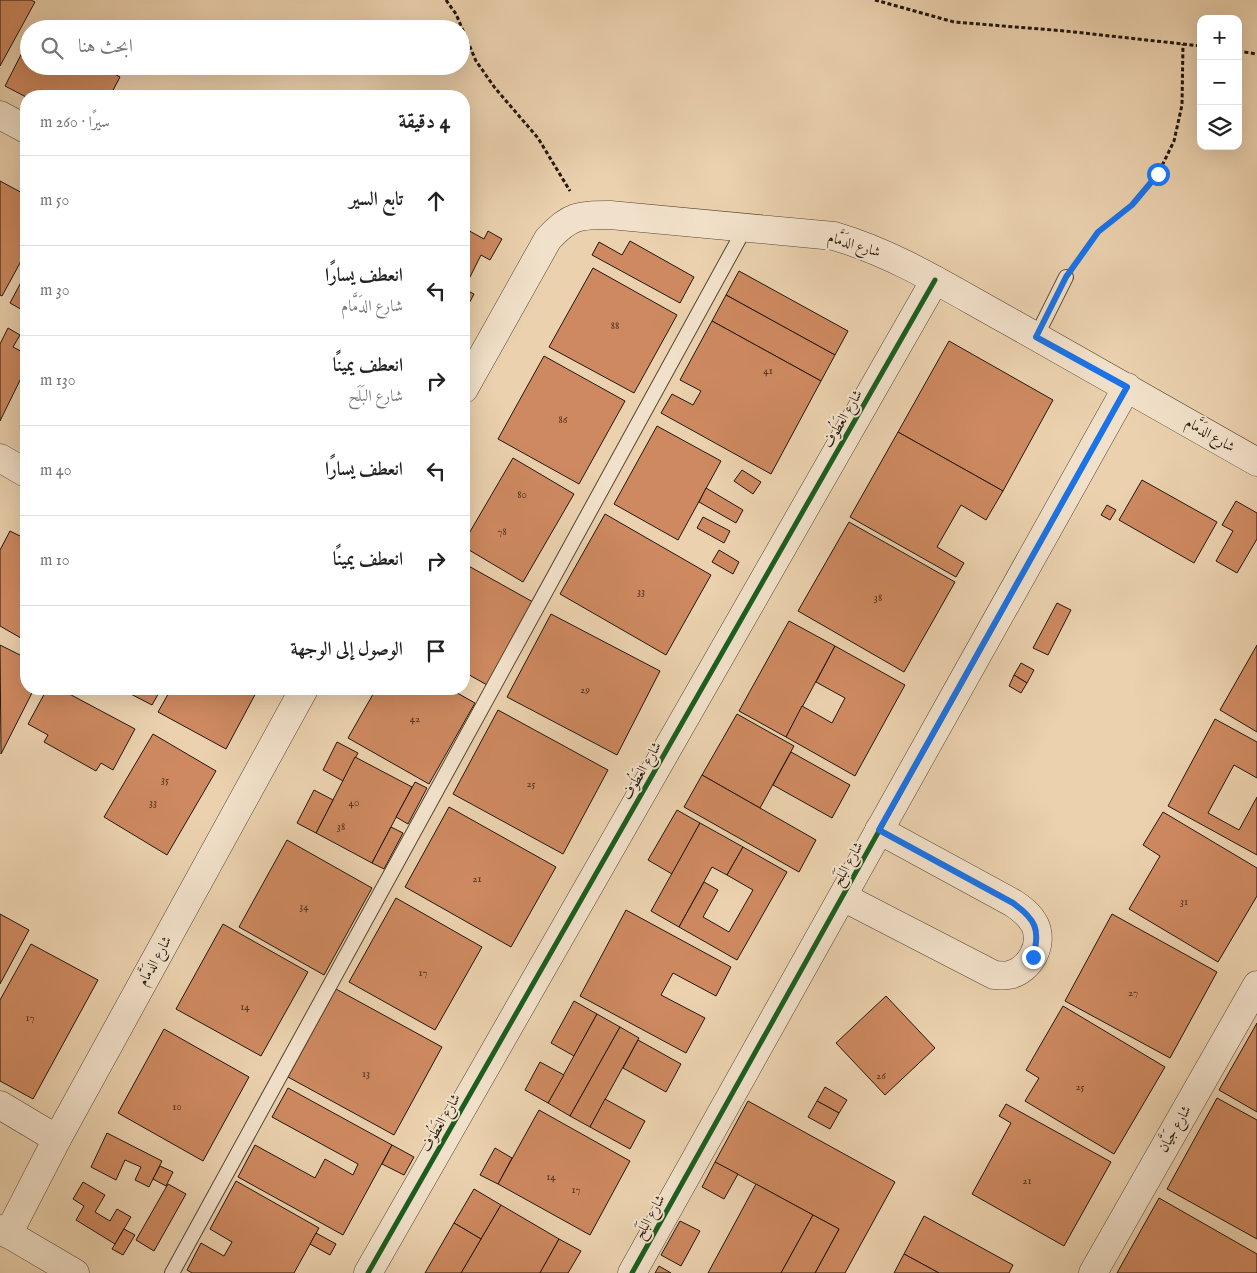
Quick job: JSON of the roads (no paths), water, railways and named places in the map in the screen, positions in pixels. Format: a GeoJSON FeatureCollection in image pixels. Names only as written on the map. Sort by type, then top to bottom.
{"type":"FeatureCollection","features":[{"type":"Feature","properties":{"kind":"street"},"geometry":{"type":"LineString","coordinates":[[0,115],[20,126]]}},
{"type":"Feature","properties":{"kind":"street","name":"شارع الدَمَّام"},"geometry":{"type":"LineString","coordinates":[[470,369],[548,239],[570,219],[585,215],[610,215],[834,236],[862,244],[935,280],[1257,462]]}},
{"type":"Feature","properties":{"kind":"street","name":"شارع العَطُوف"},"geometry":{"type":"LineString","coordinates":[[368,1273],[935,280]]}},
{"type":"Feature","properties":{"kind":"street","name":"شارع البَلَح"},"geometry":{"type":"LineString","coordinates":[[632,1273],[1127,387]]}},
{"type":"Feature","properties":{"kind":"street"},"geometry":{"type":"LineString","coordinates":[[0,458],[20,470]]}},
{"type":"Feature","properties":{"kind":"street","name":"شارع الدَمَّام"},"geometry":{"type":"LineString","coordinates":[[4,1231],[57,1139],[301,695]]}},
{"type":"Feature","properties":{"kind":"street"},"geometry":{"type":"LineString","coordinates":[[843,897],[994,975],[1009,975],[1024,968],[1033,957],[1038,942],[1035,926],[1027,913],[1013,903],[879,830]]}},
{"type":"Feature","properties":{"kind":"street","name":"شارع جَيَّان"},"geometry":{"type":"LineString","coordinates":[[1093,1273],[1257,985]]}},
{"type":"Feature","properties":{"kind":"street"},"geometry":{"type":"LineString","coordinates":[[0,1105],[57,1139]]}},
{"type":"Feature","properties":{"kind":"street"},"geometry":{"type":"LineString","coordinates":[[4,1231],[75,1273]]}},
{"type":"Feature","properties":{"kind":"lane"},"geometry":{"type":"LineString","coordinates":[[172,1273],[745,228]]}},
{"type":"Feature","properties":{"kind":"lane"},"geometry":{"type":"LineString","coordinates":[[1036,337],[1066,277]]}}]}
